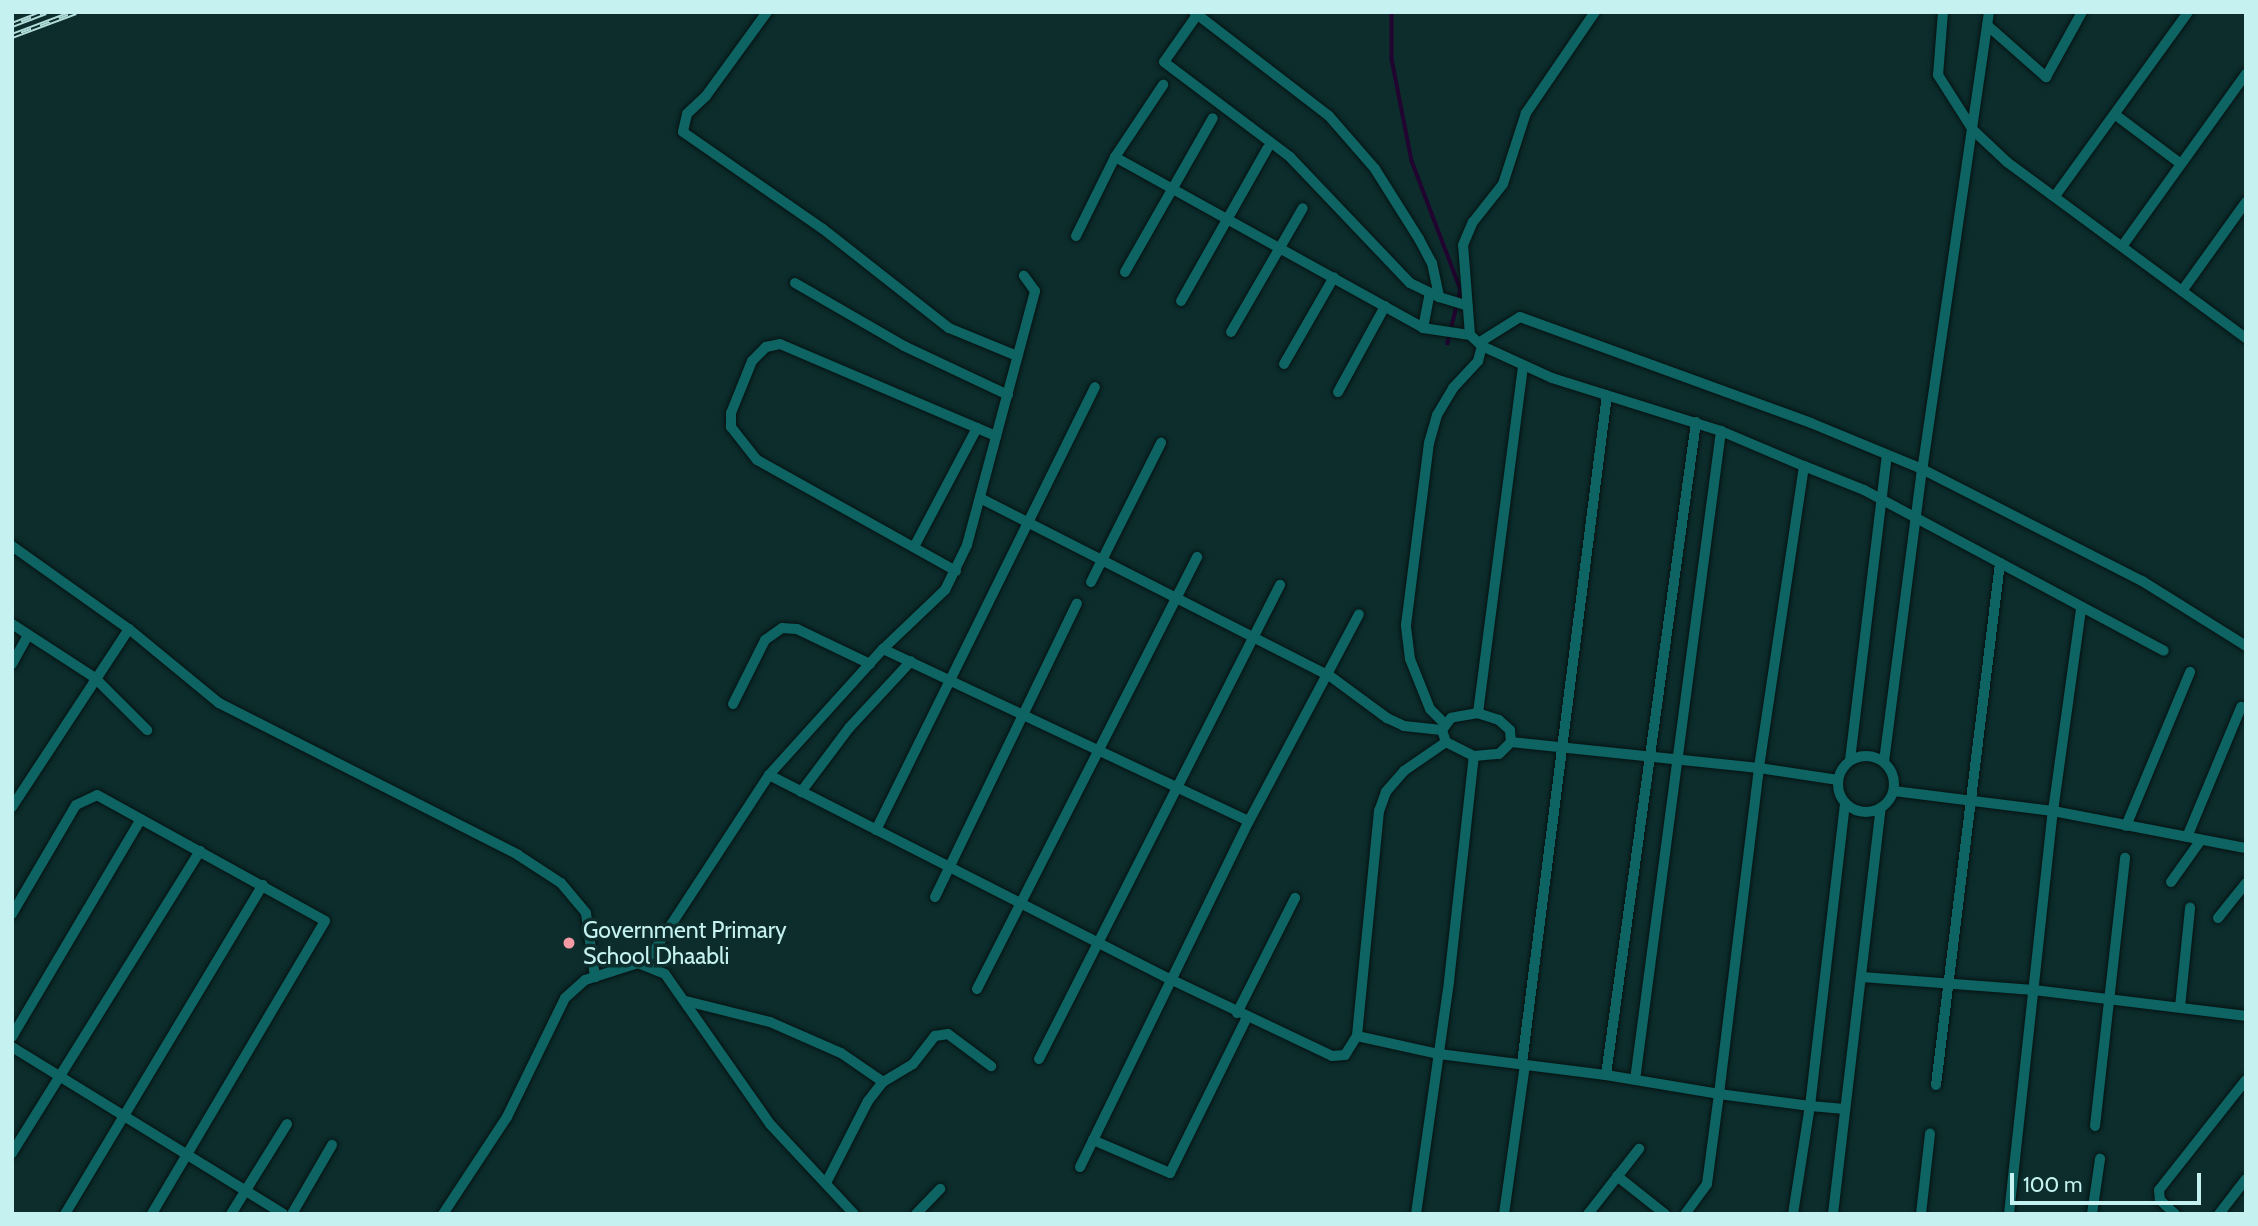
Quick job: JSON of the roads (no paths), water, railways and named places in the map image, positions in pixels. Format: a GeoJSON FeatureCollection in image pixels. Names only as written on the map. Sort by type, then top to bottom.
{"type":"FeatureCollection","features":[{"type":"Feature","properties":{"kind":"street"},"geometry":{"type":"LineString","coordinates":[[767,12],[706,96],[687,114],[683,132],[823,229],[949,328],[1017,356]]}},
{"type":"Feature","properties":{"kind":"street"},"geometry":{"type":"LineString","coordinates":[[1446,742],[1443,727],[1430,709],[1410,659],[1406,625],[1429,443],[1437,415],[1453,388],[1478,361],[1478,341],[1461,303],[1467,235],[1503,184],[1526,113],[1595,12]]}},
{"type":"Feature","properties":{"kind":"street"},"geometry":{"type":"LineString","coordinates":[[1943,12],[1938,75],[1973,130],[2055,197],[2242,335],[2246,323]]}},
{"type":"Feature","properties":{"kind":"street"},"geometry":{"type":"LineString","coordinates":[[1884,761],[1922,469],[1989,12]]}},
{"type":"Feature","properties":{"kind":"street"},"geometry":{"type":"LineString","coordinates":[[1987,25],[2046,77],[2082,12]]}},
{"type":"Feature","properties":{"kind":"street"},"geometry":{"type":"LineString","coordinates":[[2055,197],[2117,116],[2188,12]]}},
{"type":"Feature","properties":{"kind":"street"},"geometry":{"type":"LineString","coordinates":[[1423,328],[1434,296],[1432,263],[1374,169],[1329,116],[1196,13],[1164,62],[1290,157],[1410,283],[1434,296],[1461,303]]}},
{"type":"Feature","properties":{"kind":"street"},"geometry":{"type":"LineString","coordinates":[[2123,245],[2246,74]]}},
{"type":"Feature","properties":{"kind":"street"},"geometry":{"type":"LineString","coordinates":[[1076,236],[1115,157],[1163,85]]}},
{"type":"Feature","properties":{"kind":"street"},"geometry":{"type":"LineString","coordinates":[[2117,116],[2181,164]]}},
{"type":"Feature","properties":{"kind":"street"},"geometry":{"type":"LineString","coordinates":[[1125,272],[1213,118]]}},
{"type":"Feature","properties":{"kind":"street"},"geometry":{"type":"LineString","coordinates":[[1181,301],[1267,149]]}},
{"type":"Feature","properties":{"kind":"street"},"geometry":{"type":"LineString","coordinates":[[1115,157],[1423,328],[1455,333],[1478,341],[1523,366],[1696,422],[1804,466],[1916,517],[2081,609],[2164,651]]}},
{"type":"Feature","properties":{"kind":"street"},"geometry":{"type":"LineString","coordinates":[[2182,291],[2246,202]]}},
{"type":"Feature","properties":{"kind":"street"},"geometry":{"type":"LineString","coordinates":[[1231,332],[1303,208]]}},
{"type":"Feature","properties":{"kind":"street"},"geometry":{"type":"LineString","coordinates":[[443,1214],[507,1117],[561,1004],[573,988],[594,976],[646,963],[769,775],[884,649],[934,603],[956,570],[980,498],[1035,292],[1024,276]]}},
{"type":"Feature","properties":{"kind":"street"},"geometry":{"type":"LineString","coordinates":[[1284,364],[1334,277]]}},
{"type":"Feature","properties":{"kind":"street"},"geometry":{"type":"LineString","coordinates":[[795,283],[904,346],[1008,396]]}},
{"type":"Feature","properties":{"kind":"street"},"geometry":{"type":"LineString","coordinates":[[1338,392],[1385,306]]}},
{"type":"Feature","properties":{"kind":"street"},"geometry":{"type":"LineString","coordinates":[[1478,341],[1520,317],[1811,423],[1922,469],[2142,581],[2246,646]]}},
{"type":"Feature","properties":{"kind":"street"},"geometry":{"type":"LineString","coordinates":[[956,570],[757,460],[731,427],[731,413],[752,360],[766,348],[780,344],[996,436]]}},
{"type":"Feature","properties":{"kind":"street"},"geometry":{"type":"LineString","coordinates":[[1478,713],[1523,366]]}},
{"type":"Feature","properties":{"kind":"street"},"geometry":{"type":"LineString","coordinates":[[876,830],[949,678],[1096,387]]}},
{"type":"Feature","properties":{"kind":"street"},"geometry":{"type":"LineString","coordinates":[[1504,1214],[1606,395]]}},
{"type":"Feature","properties":{"kind":"street"},"geometry":{"type":"LineString","coordinates":[[1606,1075],[1696,422]]}},
{"type":"Feature","properties":{"kind":"street"},"geometry":{"type":"LineString","coordinates":[[914,547],[977,428]]}},
{"type":"Feature","properties":{"kind":"street"},"geometry":{"type":"LineString","coordinates":[[1636,1080],[1721,431]]}},
{"type":"Feature","properties":{"kind":"street"},"geometry":{"type":"LineString","coordinates":[[1091,582],[1161,443]]}},
{"type":"Feature","properties":{"kind":"street"},"geometry":{"type":"LineString","coordinates":[[1793,1214],[1810,1106],[1845,803],[1838,780],[1850,760],[1884,501],[1887,455]]}},
{"type":"Feature","properties":{"kind":"street"},"geometry":{"type":"LineString","coordinates":[[1685,1214],[1707,1184],[1759,768],[1804,466]]}},
{"type":"Feature","properties":{"kind":"street"},"geometry":{"type":"LineString","coordinates":[[980,498],[1028,520],[1330,676],[1404,726],[1443,727],[1478,713],[1499,720],[1510,730],[1511,742],[1499,754],[1474,756],[1446,742]]}},
{"type":"Feature","properties":{"kind":"street"},"geometry":{"type":"LineString","coordinates":[[12,545],[129,629],[219,703],[518,855],[561,883],[586,913],[594,976]]}},
{"type":"Feature","properties":{"kind":"street"},"geometry":{"type":"LineString","coordinates":[[977,989],[1179,598],[1197,557]]}},
{"type":"Feature","properties":{"kind":"street"},"geometry":{"type":"LineString","coordinates":[[1936,1085],[2000,563]]}},
{"type":"Feature","properties":{"kind":"street"},"geometry":{"type":"LineString","coordinates":[[1039,1059],[1280,585]]}},
{"type":"Feature","properties":{"kind":"street"},"geometry":{"type":"LineString","coordinates":[[935,897],[1077,603]]}},
{"type":"Feature","properties":{"kind":"street"},"geometry":{"type":"LineString","coordinates":[[2009,1214],[2053,811],[2081,609]]}},
{"type":"Feature","properties":{"kind":"street"},"geometry":{"type":"LineString","coordinates":[[1080,1167],[1249,821],[1330,676],[1359,614]]}},
{"type":"Feature","properties":{"kind":"street"},"geometry":{"type":"LineString","coordinates":[[12,624],[95,678],[147,730]]}},
{"type":"Feature","properties":{"kind":"street"},"geometry":{"type":"LineString","coordinates":[[733,704],[765,640],[782,628],[797,629],[870,664]]}},
{"type":"Feature","properties":{"kind":"street"},"geometry":{"type":"LineString","coordinates":[[12,807],[16,793],[129,629]]}},
{"type":"Feature","properties":{"kind":"street"},"geometry":{"type":"LineString","coordinates":[[12,664],[28,635]]}},
{"type":"Feature","properties":{"kind":"street"},"geometry":{"type":"LineString","coordinates":[[884,649],[1249,821]]}},
{"type":"Feature","properties":{"kind":"street"},"geometry":{"type":"LineString","coordinates":[[801,792],[849,728],[911,661]]}},
{"type":"Feature","properties":{"kind":"street"},"geometry":{"type":"LineString","coordinates":[[2126,826],[2190,672]]}},
{"type":"Feature","properties":{"kind":"street"},"geometry":{"type":"LineString","coordinates":[[2187,837],[2241,707]]}},
{"type":"Feature","properties":{"kind":"street"},"geometry":{"type":"LineString","coordinates":[[769,775],[1242,1015],[1332,1056],[1345,1055],[1355,1039],[1380,811],[1387,792],[1404,771],[1446,742]]}},
{"type":"Feature","properties":{"kind":"street"},"geometry":{"type":"LineString","coordinates":[[1511,742],[1759,768],[1838,780]]}},
{"type":"Feature","properties":{"kind":"street"},"geometry":{"type":"LineString","coordinates":[[1833,1214],[1881,808],[1894,792],[1894,775],[1884,761],[1867,755],[1850,760]]}},
{"type":"Feature","properties":{"kind":"street"},"geometry":{"type":"LineString","coordinates":[[1416,1214],[1439,1054],[1474,756]]}},
{"type":"Feature","properties":{"kind":"street"},"geometry":{"type":"LineString","coordinates":[[1894,792],[2053,811],[2246,848]]}},
{"type":"Feature","properties":{"kind":"street"},"geometry":{"type":"LineString","coordinates":[[12,914],[76,805],[97,795],[323,916],[325,927],[189,1157],[152,1214]]}},
{"type":"Feature","properties":{"kind":"street"},"geometry":{"type":"LineString","coordinates":[[1845,803],[1862,812],[1881,808]]}},
{"type":"Feature","properties":{"kind":"street"},"geometry":{"type":"LineString","coordinates":[[12,1037],[141,819]]}},
{"type":"Feature","properties":{"kind":"street"},"geometry":{"type":"LineString","coordinates":[[2171,882],[2201,840]]}},
{"type":"Feature","properties":{"kind":"street"},"geometry":{"type":"LineString","coordinates":[[12,1153],[61,1079],[200,851]]}},
{"type":"Feature","properties":{"kind":"street"},"geometry":{"type":"LineString","coordinates":[[2095,1126],[2125,858]]}},
{"type":"Feature","properties":{"kind":"street"},"geometry":{"type":"LineString","coordinates":[[2218,918],[2246,883]]}},
{"type":"Feature","properties":{"kind":"street"},"geometry":{"type":"LineString","coordinates":[[65,1214],[263,885]]}},
{"type":"Feature","properties":{"kind":"street"},"geometry":{"type":"LineString","coordinates":[[1093,1140],[1170,1173],[1295,898]]}},
{"type":"Feature","properties":{"kind":"street"},"geometry":{"type":"LineString","coordinates":[[2180,1007],[2190,908]]}},
{"type":"Feature","properties":{"kind":"street"},"geometry":{"type":"LineString","coordinates":[[646,963],[665,974],[686,1001],[733,1076],[854,1214]]}},
{"type":"Feature","properties":{"kind":"street"},"geometry":{"type":"LineString","coordinates":[[1862,977],[2034,990],[2108,1002],[2180,1007],[2246,1016]]}},
{"type":"Feature","properties":{"kind":"street"},"geometry":{"type":"LineString","coordinates":[[686,1001],[770,1022],[841,1053],[883,1082]]}},
{"type":"Feature","properties":{"kind":"street"},"geometry":{"type":"LineString","coordinates":[[826,1183],[868,1101],[883,1082],[902,1073],[941,1033],[991,1066]]}},
{"type":"Feature","properties":{"kind":"street"},"geometry":{"type":"LineString","coordinates":[[1355,1039],[1439,1054],[1523,1063],[1719,1094],[1846,1109]]}},
{"type":"Feature","properties":{"kind":"street"},"geometry":{"type":"LineString","coordinates":[[12,1047],[283,1214]]}},
{"type":"Feature","properties":{"kind":"street"},"geometry":{"type":"LineString","coordinates":[[2175,1214],[2160,1200],[2159,1190],[2246,1080]]}},
{"type":"Feature","properties":{"kind":"street"},"geometry":{"type":"LineString","coordinates":[[230,1214],[287,1124]]}},
{"type":"Feature","properties":{"kind":"street"},"geometry":{"type":"LineString","coordinates":[[1921,1214],[1930,1134]]}},
{"type":"Feature","properties":{"kind":"street"},"geometry":{"type":"LineString","coordinates":[[292,1214],[332,1145]]}},
{"type":"Feature","properties":{"kind":"street"},"geometry":{"type":"LineString","coordinates":[[1588,1214],[1639,1149]]}},
{"type":"Feature","properties":{"kind":"street"},"geometry":{"type":"LineString","coordinates":[[2092,1214],[2099,1159]]}},
{"type":"Feature","properties":{"kind":"street"},"geometry":{"type":"LineString","coordinates":[[1617,1176],[1665,1214]]}},
{"type":"Feature","properties":{"kind":"street"},"geometry":{"type":"LineString","coordinates":[[2219,1214],[2246,1179]]}},
{"type":"Feature","properties":{"kind":"street"},"geometry":{"type":"LineString","coordinates":[[916,1214],[940,1189]]}},
{"type":"Feature","properties":{"kind":"waterway"},"geometry":{"type":"LineString","coordinates":[[1392,12],[1392,59],[1412,161],[1461,290],[1448,343]]}},
{"type":"Feature","properties":{"kind":"railway"},"geometry":{"type":"LineString","coordinates":[[12,25],[46,12]]}},
{"type":"Feature","properties":{"kind":"railway"},"geometry":{"type":"LineString","coordinates":[[12,36],[76,12]]}},
{"type":"Feature","properties":{"kind":"place","name":"Government Primary School Dhaabli"},"geometry":{"type":"Point","coordinates":[569,943]}}]}
